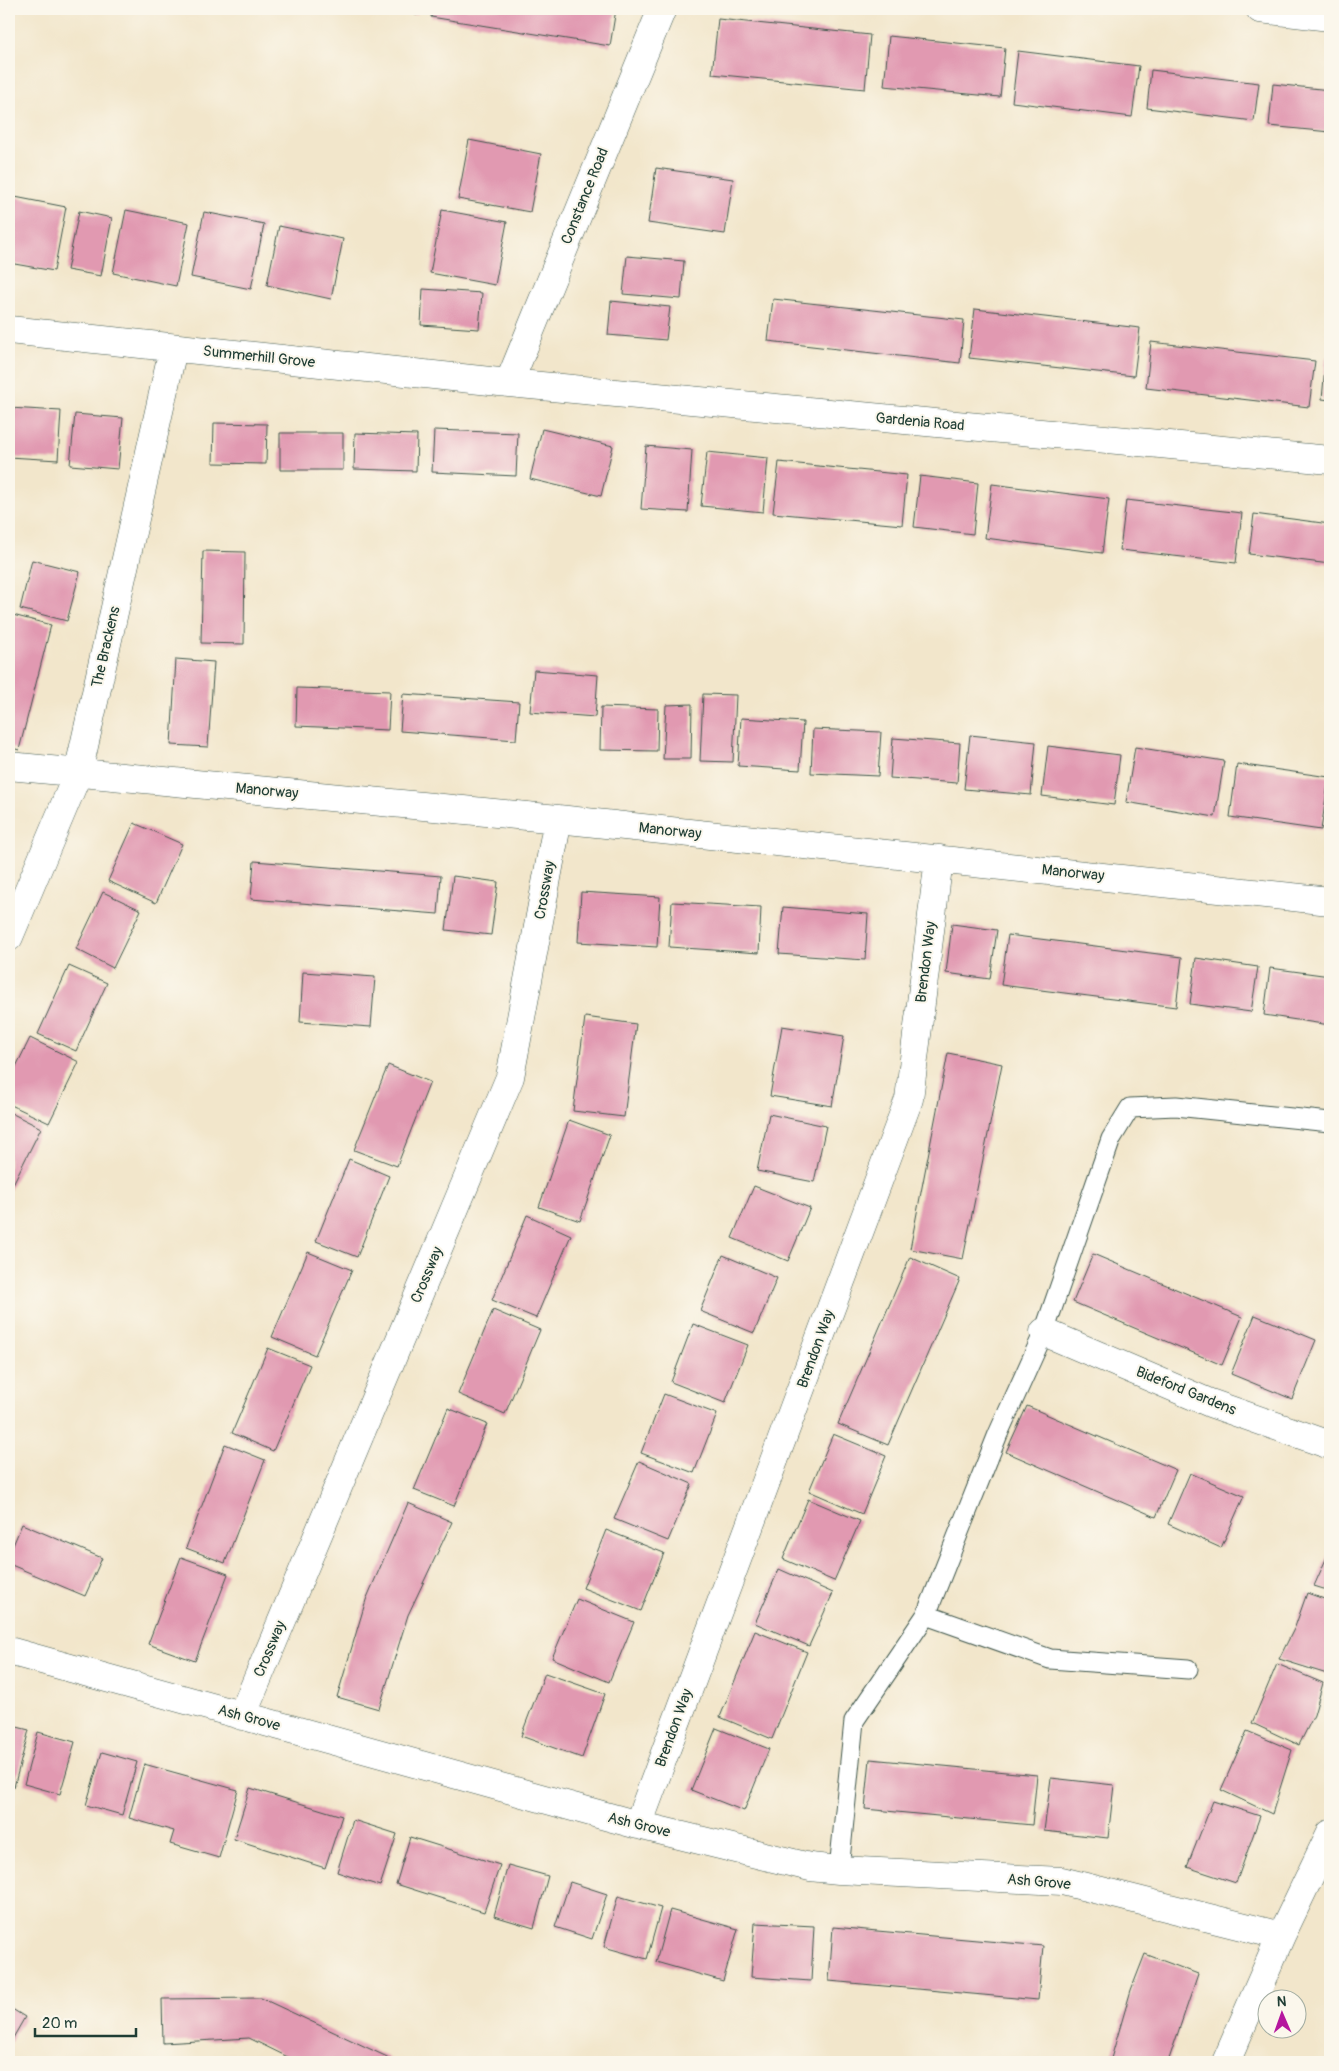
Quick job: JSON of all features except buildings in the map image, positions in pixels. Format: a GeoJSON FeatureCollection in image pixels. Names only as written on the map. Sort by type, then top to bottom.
{"type":"FeatureCollection","features":[{"type":"Feature","properties":{"kind":"street","name":"Constance Road"},"geometry":{"type":"LineString","coordinates":[[509,383],[662,9]]}},
{"type":"Feature","properties":{"kind":"street"},"geometry":{"type":"LineString","coordinates":[[1260,9],[1330,17]]}},
{"type":"Feature","properties":{"kind":"street","name":"Summerhill Grove"},"geometry":{"type":"LineString","coordinates":[[9,330],[173,349],[509,383]]}},
{"type":"Feature","properties":{"kind":"street","name":"The Brackens"},"geometry":{"type":"LineString","coordinates":[[9,937],[78,773],[173,349]]}},
{"type":"Feature","properties":{"kind":"street","name":"Gardenia Road"},"geometry":{"type":"LineString","coordinates":[[509,383],[1330,460]]}},
{"type":"Feature","properties":{"kind":"street","name":"Manorway"},"geometry":{"type":"LineString","coordinates":[[9,766],[558,819],[1330,901]]}},
{"type":"Feature","properties":{"kind":"street","name":"Crossway"},"geometry":{"type":"LineString","coordinates":[[242,1716],[510,1077],[558,819]]}},
{"type":"Feature","properties":{"kind":"street","name":"Brendon Way"},"geometry":{"type":"LineString","coordinates":[[638,1825],[909,1099],[939,859]]}},
{"type":"Feature","properties":{"kind":"street","name":"Bideford Gardens"},"geometry":{"type":"LineString","coordinates":[[1044,1332],[1210,1403],[1330,1445]]}},
{"type":"Feature","properties":{"kind":"street","name":"Ash Grove"},"geometry":{"type":"LineString","coordinates":[[9,1651],[638,1825],[810,1867],[1062,1881],[1281,1936]]}},
{"type":"Feature","properties":{"kind":"street"},"geometry":{"type":"LineString","coordinates":[[1226,2062],[1281,1936],[1330,1834]]}},
{"type":"Feature","properties":{"kind":"lane"},"geometry":{"type":"LineString","coordinates":[[839,1870],[854,1721],[926,1615],[998,1434],[1044,1332],[1111,1139],[1130,1108],[1176,1106],[1330,1122]]}},
{"type":"Feature","properties":{"kind":"lane"},"geometry":{"type":"LineString","coordinates":[[926,1615],[1050,1659],[1188,1668]]}}]}
